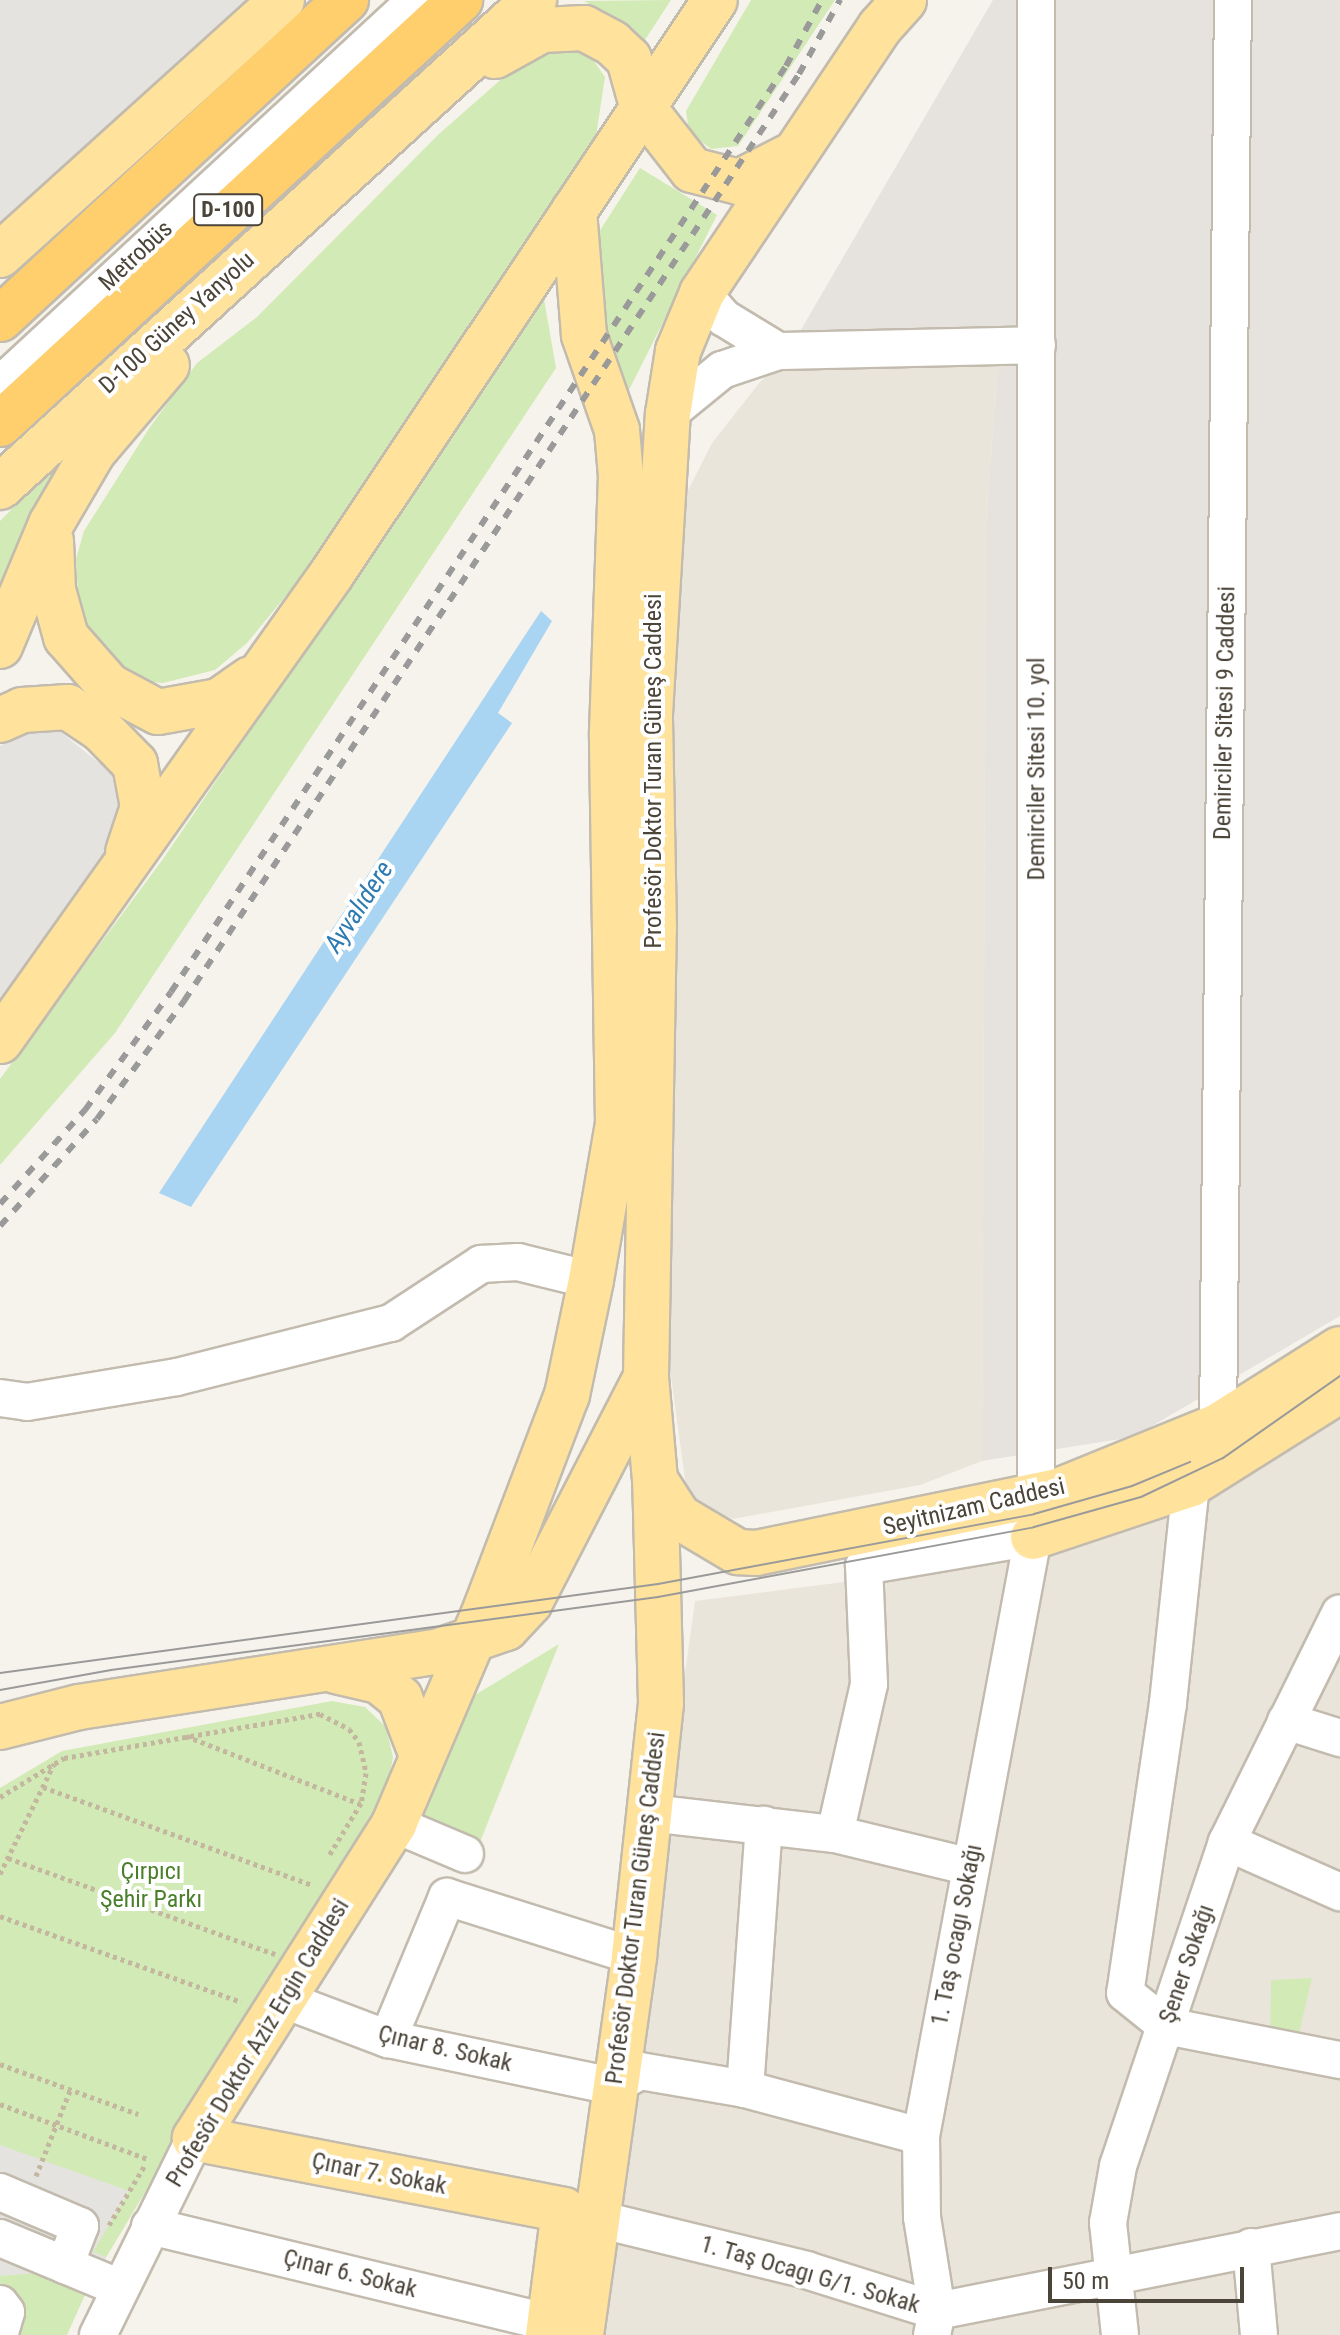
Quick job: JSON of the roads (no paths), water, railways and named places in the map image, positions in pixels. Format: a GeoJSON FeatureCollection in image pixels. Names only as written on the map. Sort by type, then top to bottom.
{"type":"FeatureCollection","features":[{"type":"Feature","properties":{"kind":"highway"},"geometry":{"type":"LineString","coordinates":[[0,319],[346,0]]}},
{"type":"Feature","properties":{"kind":"highway","name":"D-100"},"geometry":{"type":"LineString","coordinates":[[0,424],[460,0]]}},
{"type":"Feature","properties":{"kind":"main road"},"geometry":{"type":"LineString","coordinates":[[0,255],[282,0]]}},
{"type":"Feature","properties":{"kind":"main road","name":"D-100 Güney Yanyolu"},"geometry":{"type":"LineString","coordinates":[[0,487],[534,0]]}},
{"type":"Feature","properties":{"kind":"main road"},"geometry":{"type":"LineString","coordinates":[[0,1041],[84,928],[255,676],[331,575],[715,0]]}},
{"type":"Feature","properties":{"kind":"main road","name":"Profesör Doktor Turan Güneş Caddesi"},"geometry":{"type":"LineString","coordinates":[[560,2331],[582,2214],[613,2086],[634,1956],[661,1703],[655,1480],[639,1394],[654,928],[650,714],[668,414],[678,351],[702,293],[891,9]]}},
{"type":"Feature","properties":{"kind":"main road"},"geometry":{"type":"LineString","coordinates":[[427,95],[542,30],[584,28],[629,59],[642,106],[692,170],[739,182],[796,152]]}},
{"type":"Feature","properties":{"kind":"main road"},"geometry":{"type":"LineString","coordinates":[[421,1753],[567,1395],[618,1124],[612,732],[621,476],[617,430],[584,335],[574,210]]}},
{"type":"Feature","properties":{"kind":"main road"},"geometry":{"type":"LineString","coordinates":[[0,646],[51,524],[93,452],[136,397],[225,305],[251,255]]}},
{"type":"Feature","properties":{"kind":"main road"},"geometry":{"type":"LineString","coordinates":[[51,524],[53,590],[66,637],[109,686],[158,712],[219,701],[255,676]]}},
{"type":"Feature","properties":{"kind":"main road"},"geometry":{"type":"LineString","coordinates":[[0,720],[22,710],[68,707],[101,729],[135,764],[143,807],[127,854],[84,928]]}},
{"type":"Feature","properties":{"kind":"main road","name":"Seyitnizam Caddesi"},"geometry":{"type":"LineString","coordinates":[[1034,1518],[1218,1426],[1340,1349]]}},
{"type":"Feature","properties":{"kind":"main road","name":"Seyitnizam Caddesi"},"geometry":{"type":"LineString","coordinates":[[655,1480],[679,1517],[738,1552],[756,1553],[1034,1518],[1191,1484],[1340,1390]]}},
{"type":"Feature","properties":{"kind":"main road"},"geometry":{"type":"LineString","coordinates":[[567,1395],[596,1423],[610,1424],[639,1394]]}},
{"type":"Feature","properties":{"kind":"main road"},"geometry":{"type":"LineString","coordinates":[[0,1727],[79,1707],[436,1652],[506,1628],[530,1602],[639,1394]]}},
{"type":"Feature","properties":{"kind":"main road"},"geometry":{"type":"LineString","coordinates":[[327,1669],[379,1681],[400,1698],[421,1753]]}},
{"type":"Feature","properties":{"kind":"main road","name":"Profesör Doktor Aziz Ergin Caddesi"},"geometry":{"type":"LineString","coordinates":[[176,2142],[264,1983],[421,1753]]}},
{"type":"Feature","properties":{"kind":"main road","name":"Çınar 7. Sokak"},"geometry":{"type":"LineString","coordinates":[[176,2142],[582,2214]]}},
{"type":"Feature","properties":{"kind":"street","name":"Metrobüs"},"geometry":{"type":"LineString","coordinates":[[0,385],[416,0]]}},
{"type":"Feature","properties":{"kind":"street","name":"Demirciler Sitesi 10. yol"},"geometry":{"type":"LineString","coordinates":[[1034,1518],[1036,0]]}},
{"type":"Feature","properties":{"kind":"street","name":"Demirciler Sitesi 9 Caddesi"},"geometry":{"type":"LineString","coordinates":[[1218,1426],[1233,0]]}},
{"type":"Feature","properties":{"kind":"street"},"geometry":{"type":"LineString","coordinates":[[702,293],[733,324],[778,351]]}},
{"type":"Feature","properties":{"kind":"street"},"geometry":{"type":"LineString","coordinates":[[668,414],[722,370],[778,351],[1037,345]]}},
{"type":"Feature","properties":{"kind":"street"},"geometry":{"type":"LineString","coordinates":[[0,1398],[27,1402],[177,1377],[391,1323],[481,1264],[518,1262],[591,1280]]}},
{"type":"Feature","properties":{"kind":"street"},"geometry":{"type":"LineString","coordinates":[[1191,1484],[1168,1703],[1125,1993],[1166,2026],[1340,2060]]}},
{"type":"Feature","properties":{"kind":"street"},"geometry":{"type":"LineString","coordinates":[[835,1834],[869,1684],[864,1566],[1034,1518]]}},
{"type":"Feature","properties":{"kind":"street","name":"1. Taş ocagı Sokağı"},"geometry":{"type":"LineString","coordinates":[[934,2323],[922,2217],[921,2136],[934,2046],[971,1867],[1034,1518]]}},
{"type":"Feature","properties":{"kind":"street","name":"Şener Sokağı"},"geometry":{"type":"LineString","coordinates":[[1120,2335],[1108,2223],[1118,2166],[1227,1842],[1340,1613]]}},
{"type":"Feature","properties":{"kind":"street"},"geometry":{"type":"LineString","coordinates":[[1286,1721],[1340,1738]]}},
{"type":"Feature","properties":{"kind":"street"},"geometry":{"type":"LineString","coordinates":[[650,1813],[835,1834],[971,1867]]}},
{"type":"Feature","properties":{"kind":"street"},"geometry":{"type":"LineString","coordinates":[[377,1814],[465,1854]]}},
{"type":"Feature","properties":{"kind":"street"},"geometry":{"type":"LineString","coordinates":[[745,2089],[764,1825]]}},
{"type":"Feature","properties":{"kind":"street"},"geometry":{"type":"LineString","coordinates":[[1227,1842],[1340,1892]]}},
{"type":"Feature","properties":{"kind":"street"},"geometry":{"type":"LineString","coordinates":[[388,2039],[447,1897],[634,1956]]}},
{"type":"Feature","properties":{"kind":"street","name":"Çınar 8. Sokak"},"geometry":{"type":"LineString","coordinates":[[264,1983],[388,2039],[613,2086]]}},
{"type":"Feature","properties":{"kind":"street"},"geometry":{"type":"LineString","coordinates":[[613,2086],[640,2071],[745,2089],[921,2136]]}},
{"type":"Feature","properties":{"kind":"street","name":"Profesör Doktor Aziz Ergin Caddesi"},"geometry":{"type":"LineString","coordinates":[[98,2335],[150,2226],[176,2142]]}},
{"type":"Feature","properties":{"kind":"street"},"geometry":{"type":"LineString","coordinates":[[12,2198],[80,2226],[65,2265]]}},
{"type":"Feature","properties":{"kind":"street","name":"1. Taş Ocagı G/1. Sokak"},"geometry":{"type":"LineString","coordinates":[[582,2214],[806,2270],[934,2323],[1251,2247],[1340,2231]]}},
{"type":"Feature","properties":{"kind":"street","name":"Çınar 6. Sokak"},"geometry":{"type":"LineString","coordinates":[[150,2226],[560,2331]]}},
{"type":"Feature","properties":{"kind":"street"},"geometry":{"type":"LineString","coordinates":[[0,2238],[120,2288]]}},
{"type":"Feature","properties":{"kind":"street"},"geometry":{"type":"LineString","coordinates":[[1251,2247],[1259,2335]]}},
{"type":"Feature","properties":{"kind":"street"},"geometry":{"type":"LineString","coordinates":[[1099,2335],[1116,2279]]}},
{"type":"Feature","properties":{"kind":"street"},"geometry":{"type":"LineString","coordinates":[[0,2304],[6,2312],[0,2333]]}},
{"type":"Feature","properties":{"kind":"water","name":"Ayvalıdere"},"geometry":{"type":"Polygon","coordinates":[[[541,611],[552,621],[498,713],[512,723],[191,1207],[159,1193],[541,611]]]}},
{"type":"Feature","properties":{"kind":"tram line"},"geometry":{"type":"LineString","coordinates":[[0,1690],[111,1670],[658,1597],[1034,1527],[1141,1497],[1223,1458],[1340,1376]]}},
{"type":"Feature","properties":{"kind":"tram line"},"geometry":{"type":"LineString","coordinates":[[0,1673],[658,1584],[1034,1514],[1132,1486],[1190,1462]]}},
{"type":"Feature","properties":{"kind":"railway"},"geometry":{"type":"LineString","coordinates":[[0,1204],[85,1110],[171,992],[786,66],[822,0]]}},
{"type":"Feature","properties":{"kind":"railway"},"geometry":{"type":"LineString","coordinates":[[0,1226],[97,1119],[184,1001],[799,74],[840,0]]}},
{"type":"Feature","properties":{"kind":"park label","name":"Çırpıcı Şehir Parkı"},"geometry":{"type":"Point","coordinates":[151,1886]}}]}
